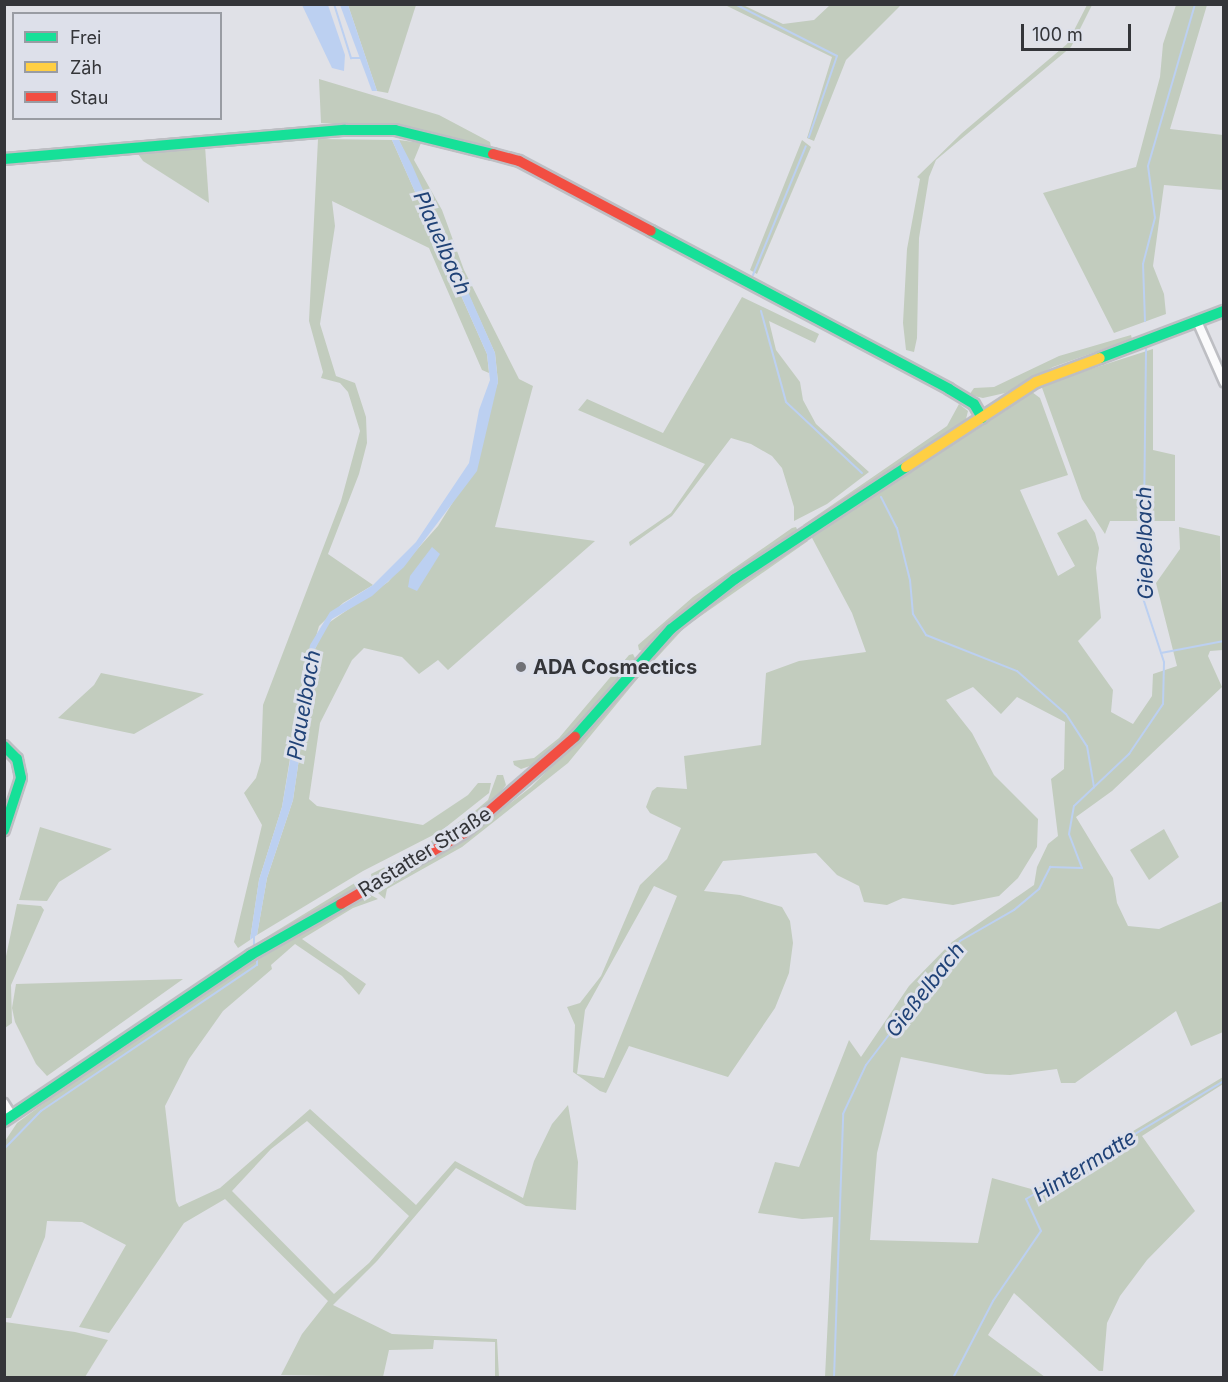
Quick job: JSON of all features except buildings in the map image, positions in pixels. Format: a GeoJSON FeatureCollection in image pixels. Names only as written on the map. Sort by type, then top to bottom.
{"type":"FeatureCollection","features":[{"type":"Feature","properties":{"kind":"main road"},"geometry":{"type":"LineString","coordinates":[[4,159],[345,130],[395,130],[464,145],[519,161],[757,285],[960,396],[974,405],[982,418]]}},
{"type":"Feature","properties":{"kind":"main road","name":"Rastatter Straße"},"geometry":{"type":"LineString","coordinates":[[8,1118],[256,953],[422,859],[498,807],[579,733],[670,629],[708,598],[1036,382],[1224,311]]}},
{"type":"Feature","properties":{"kind":"main road"},"geometry":{"type":"LineString","coordinates":[[4,746],[17,759],[21,778],[4,830]]}},
{"type":"Feature","properties":{"kind":"street"},"geometry":{"type":"LineString","coordinates":[[1197,321],[1224,382]]}},
{"type":"Feature","properties":{"kind":"street"},"geometry":{"type":"LineString","coordinates":[[4,1103],[8,1118]]}},
{"type":"Feature","properties":{"kind":"green space"},"geometry":{"type":"Polygon","coordinates":[[[348,5],[416,5],[388,93],[377,91],[348,5]]]}},
{"type":"Feature","properties":{"kind":"green space"},"geometry":{"type":"Polygon","coordinates":[[[725,5],[743,5],[783,24],[814,20],[830,5],[901,5],[846,60],[814,141],[807,138],[832,57],[725,5]]]}},
{"type":"Feature","properties":{"kind":"green space"},"geometry":{"type":"Polygon","coordinates":[[[1087,5],[1092,5],[1071,47],[936,160],[929,177],[919,238],[917,338],[914,352],[906,350],[903,323],[907,249],[920,179],[917,177],[962,133],[1067,44],[1087,5]]]}},
{"type":"Feature","properties":{"kind":"green space"},"geometry":{"type":"Polygon","coordinates":[[[1176,5],[1207,5],[1170,129],[1223,135],[1223,190],[1164,185],[1153,266],[1164,294],[1166,314],[1114,333],[1043,193],[1136,167],[1160,77],[1163,44],[1176,5]]]}},
{"type":"Feature","properties":{"kind":"green space"},"geometry":{"type":"Polygon","coordinates":[[[319,79],[439,115],[490,142],[491,147],[407,129],[321,123],[319,79]]]}},
{"type":"Feature","properties":{"kind":"green space"},"geometry":{"type":"Polygon","coordinates":[[[318,139],[392,140],[487,354],[489,373],[482,370],[429,248],[332,201],[335,226],[320,324],[336,376],[355,383],[366,417],[367,443],[359,474],[328,554],[373,585],[343,603],[319,626],[302,686],[282,807],[259,880],[250,940],[238,948],[234,942],[262,825],[244,793],[256,778],[261,761],[263,705],[341,501],[360,431],[348,392],[340,383],[321,378],[323,372],[309,321],[318,139]]]}},
{"type":"Feature","properties":{"kind":"green space"},"geometry":{"type":"Polygon","coordinates":[[[399,140],[421,143],[414,160],[442,210],[464,270],[519,379],[533,386],[495,527],[595,541],[448,670],[438,660],[419,674],[402,657],[364,648],[352,660],[320,723],[309,799],[317,806],[423,825],[468,795],[478,783],[491,783],[489,793],[441,831],[363,871],[257,935],[267,878],[293,800],[315,649],[327,624],[388,582],[438,526],[463,486],[498,382],[495,353],[399,140]]]}},
{"type":"Feature","properties":{"kind":"green space"},"geometry":{"type":"Polygon","coordinates":[[[802,140],[811,147],[757,274],[750,270],[802,140]]]}},
{"type":"Feature","properties":{"kind":"green space"},"geometry":{"type":"Polygon","coordinates":[[[205,146],[209,203],[143,161],[136,151],[205,146]]]}},
{"type":"Feature","properties":{"kind":"green space"},"geometry":{"type":"Polygon","coordinates":[[[742,297],[819,334],[815,343],[769,321],[776,350],[800,382],[803,400],[816,424],[869,472],[827,504],[794,521],[794,507],[782,468],[772,456],[751,444],[731,438],[672,516],[630,546],[629,542],[671,513],[705,464],[578,410],[587,399],[663,433],[742,297]]]}},
{"type":"Feature","properties":{"kind":"green space"},"geometry":{"type":"Polygon","coordinates":[[[1131,335],[1132,339],[1053,367],[1005,393],[983,398],[969,395],[974,388],[994,387],[1059,356],[1131,335]]]}},
{"type":"Feature","properties":{"kind":"green space"},"geometry":{"type":"Polygon","coordinates":[[[1153,349],[1153,450],[1175,455],[1175,521],[1110,521],[1105,534],[1082,499],[1041,385],[1153,349]]]}},
{"type":"Feature","properties":{"kind":"green space"},"geometry":{"type":"Polygon","coordinates":[[[1032,392],[1040,398],[1068,475],[1020,490],[1058,576],[1075,566],[1057,533],[1086,519],[1095,533],[1099,548],[1096,568],[1101,618],[1078,641],[1113,690],[1111,712],[1133,724],[1152,696],[1153,674],[1177,666],[1156,583],[1180,549],[1179,527],[1220,536],[1223,650],[1210,651],[1208,656],[1222,687],[1112,791],[1076,817],[1113,878],[1117,903],[1128,926],[1159,929],[1223,901],[1223,1032],[1191,1046],[1176,1011],[1075,1083],[1061,1083],[1057,1069],[1010,1075],[986,1074],[901,1057],[877,1153],[870,1240],[978,1243],[992,1178],[1035,1190],[1223,1077],[1223,1084],[1142,1136],[1195,1211],[1147,1260],[1120,1296],[1107,1323],[1103,1371],[1099,1371],[1014,1293],[988,1335],[1045,1377],[825,1377],[833,1217],[802,1219],[758,1213],[775,1162],[799,1167],[849,1040],[861,1057],[909,986],[952,942],[1034,885],[1037,867],[1048,844],[1058,836],[1051,779],[1064,769],[1065,722],[1017,697],[1001,714],[973,687],[946,700],[972,733],[994,775],[1038,819],[1037,847],[1018,878],[999,896],[953,905],[903,898],[887,905],[864,902],[859,886],[837,875],[816,853],[723,861],[704,891],[740,895],[782,907],[790,921],[793,943],[789,973],[775,1008],[728,1077],[629,1046],[606,1093],[573,1072],[575,1025],[567,1007],[580,1003],[601,976],[640,885],[667,859],[681,828],[650,813],[646,807],[652,791],[657,787],[687,789],[684,756],[761,745],[766,673],[799,661],[866,652],[852,613],[811,536],[1032,392]],[[654,886],[585,1010],[577,1074],[604,1078],[677,896],[654,886]]]}},
{"type":"Feature","properties":{"kind":"green space"},"geometry":{"type":"Polygon","coordinates":[[[959,404],[968,411],[965,423],[808,527],[803,525],[947,426],[959,404]]]}},
{"type":"Feature","properties":{"kind":"green space"},"geometry":{"type":"Polygon","coordinates":[[[796,527],[799,534],[703,596],[644,651],[639,650],[638,645],[693,597],[796,527]]]}},
{"type":"Feature","properties":{"kind":"green space"},"geometry":{"type":"Polygon","coordinates":[[[805,540],[808,541],[685,627],[652,663],[648,660],[667,638],[729,589],[805,540]]]}},
{"type":"Feature","properties":{"kind":"green space"},"geometry":{"type":"Polygon","coordinates":[[[633,654],[636,660],[575,730],[533,765],[521,769],[514,765],[513,761],[534,758],[559,738],[629,655],[633,654]]]}},
{"type":"Feature","properties":{"kind":"green space"},"geometry":{"type":"Polygon","coordinates":[[[644,663],[648,666],[568,763],[462,847],[387,889],[385,899],[378,893],[477,829],[531,787],[590,728],[644,663]]]}},
{"type":"Feature","properties":{"kind":"green space"},"geometry":{"type":"Polygon","coordinates":[[[101,673],[204,694],[134,734],[58,718],[94,685],[101,673]]]}},
{"type":"Feature","properties":{"kind":"green space"},"geometry":{"type":"Polygon","coordinates":[[[497,775],[503,775],[506,785],[493,802],[416,856],[372,880],[371,874],[415,852],[475,811],[488,800],[497,775]]]}},
{"type":"Feature","properties":{"kind":"green space"},"geometry":{"type":"Polygon","coordinates":[[[40,827],[112,849],[59,882],[47,901],[19,900],[40,827]]]}},
{"type":"Feature","properties":{"kind":"green space"},"geometry":{"type":"Polygon","coordinates":[[[1164,829],[1179,857],[1149,880],[1130,850],[1164,829]]]}},
{"type":"Feature","properties":{"kind":"green space"},"geometry":{"type":"Polygon","coordinates":[[[358,881],[364,885],[260,946],[260,941],[358,881]]]}},
{"type":"Feature","properties":{"kind":"green space"},"geometry":{"type":"Polygon","coordinates":[[[369,894],[378,899],[353,908],[302,939],[366,984],[359,995],[342,976],[295,944],[271,965],[272,969],[223,1011],[189,1059],[165,1106],[176,1201],[179,1207],[220,1188],[310,1109],[416,1205],[455,1161],[523,1198],[534,1161],[552,1124],[568,1105],[578,1162],[576,1210],[526,1206],[456,1168],[377,1261],[333,1305],[392,1334],[497,1339],[499,1377],[495,1377],[495,1342],[434,1340],[433,1349],[389,1350],[383,1377],[281,1375],[302,1334],[328,1301],[225,1199],[184,1223],[109,1333],[79,1327],[126,1245],[82,1222],[47,1221],[45,1237],[11,1318],[5,1318],[5,1141],[17,1123],[137,1035],[246,964],[369,894]],[[307,1121],[271,1149],[232,1191],[334,1294],[369,1263],[409,1216],[307,1121]]]}},
{"type":"Feature","properties":{"kind":"green space"},"geometry":{"type":"Polygon","coordinates":[[[17,904],[41,906],[44,910],[11,985],[12,1023],[5,1028],[5,961],[17,904]]]}},
{"type":"Feature","properties":{"kind":"green space"},"geometry":{"type":"Polygon","coordinates":[[[183,979],[47,1076],[36,1064],[15,1022],[12,1008],[16,984],[183,979]]]}},
{"type":"Feature","properties":{"kind":"green space"},"geometry":{"type":"Polygon","coordinates":[[[5,1322],[75,1332],[108,1340],[85,1377],[5,1377],[5,1322]]]}},
{"type":"Feature","properties":{"kind":"water"},"geometry":{"type":"Polygon","coordinates":[[[302,5],[328,5],[345,55],[344,71],[332,68],[302,5]]]}},
{"type":"Feature","properties":{"kind":"water"},"geometry":{"type":"Polygon","coordinates":[[[340,5],[348,5],[377,91],[372,91],[340,5]]]}},
{"type":"Feature","properties":{"kind":"water"},"geometry":{"type":"Polygon","coordinates":[[[392,140],[399,140],[412,165],[495,353],[498,382],[477,471],[404,567],[372,596],[332,619],[315,649],[293,800],[267,878],[257,935],[250,940],[259,880],[282,807],[310,645],[330,612],[373,585],[416,542],[469,463],[479,410],[490,380],[487,354],[392,140]]]}},
{"type":"Feature","properties":{"kind":"water"},"geometry":{"type":"Polygon","coordinates":[[[432,547],[440,554],[417,591],[408,587],[410,576],[432,547]]]}},
{"type":"Feature","properties":{"kind":"waterway"},"geometry":{"type":"LineString","coordinates":[[334,4],[351,58],[363,58]]}},
{"type":"Feature","properties":{"kind":"waterway"},"geometry":{"type":"LineString","coordinates":[[735,4],[837,56],[809,137]]}},
{"type":"Feature","properties":{"kind":"waterway","name":"Gießelbach"},"geometry":{"type":"LineString","coordinates":[[1145,321],[1143,264],[1155,218],[1148,166],[1195,4]]}},
{"type":"Feature","properties":{"kind":"waterway"},"geometry":{"type":"LineString","coordinates":[[753,275],[806,146]]}},
{"type":"Feature","properties":{"kind":"waterway"},"geometry":{"type":"LineString","coordinates":[[761,311],[786,402],[862,473]]}},
{"type":"Feature","properties":{"kind":"waterway","name":"Gießelbach"},"geometry":{"type":"LineString","coordinates":[[834,1378],[843,1114],[866,1065],[960,941],[1014,910],[1039,889],[1050,867],[1082,868],[1069,834],[1074,806],[1129,754],[1163,704],[1164,662],[1143,598],[1146,346]]}},
{"type":"Feature","properties":{"kind":"waterway"},"geometry":{"type":"LineString","coordinates":[[881,497],[897,528],[910,580],[913,614],[926,635],[1017,671],[1066,714],[1087,746],[1094,787]]}},
{"type":"Feature","properties":{"kind":"waterway"},"geometry":{"type":"LineString","coordinates":[[1161,653],[1224,641]]}},
{"type":"Feature","properties":{"kind":"waterway","name":"Plauelbach"},"geometry":{"type":"LineString","coordinates":[[254,936],[254,948]]}},
{"type":"Feature","properties":{"kind":"waterway","name":"Plauelbach"},"geometry":{"type":"LineString","coordinates":[[4,1149],[41,1111],[257,965],[257,957]]}},
{"type":"Feature","properties":{"kind":"waterway","name":"Hintermatte"},"geometry":{"type":"LineString","coordinates":[[953,1378],[993,1301],[1041,1231],[1026,1199],[1224,1081]]}},
{"type":"Feature","properties":{"kind":"traffic: fast"},"geometry":{"type":"LineString","coordinates":[[4,159],[345,130],[395,130],[493,154]]}},
{"type":"Feature","properties":{"kind":"traffic: fast"},"geometry":{"type":"LineString","coordinates":[[651,231],[949,389],[974,404],[982,418]]}},
{"type":"Feature","properties":{"kind":"traffic: fast"},"geometry":{"type":"LineString","coordinates":[[1100,358],[1224,311]]}},
{"type":"Feature","properties":{"kind":"traffic: fast"},"geometry":{"type":"LineString","coordinates":[[575,737],[671,629],[735,579],[906,467]]}},
{"type":"Feature","properties":{"kind":"traffic: fast"},"geometry":{"type":"LineString","coordinates":[[4,746],[17,759],[21,778],[4,830]]}},
{"type":"Feature","properties":{"kind":"traffic: fast"},"geometry":{"type":"LineString","coordinates":[[4,1121],[251,955],[341,904]]}},
{"type":"Feature","properties":{"kind":"traffic: slow"},"geometry":{"type":"LineString","coordinates":[[906,467],[1036,382],[1100,358]]}},
{"type":"Feature","properties":{"kind":"traffic: jam"},"geometry":{"type":"LineString","coordinates":[[493,154],[519,161],[651,231]]}},
{"type":"Feature","properties":{"kind":"traffic: jam"},"geometry":{"type":"LineString","coordinates":[[341,904],[464,833],[575,737]]}},
{"type":"Feature","properties":{"kind":"place","name":"ADA Cosmectics"},"geometry":{"type":"Point","coordinates":[521,667]}}]}
